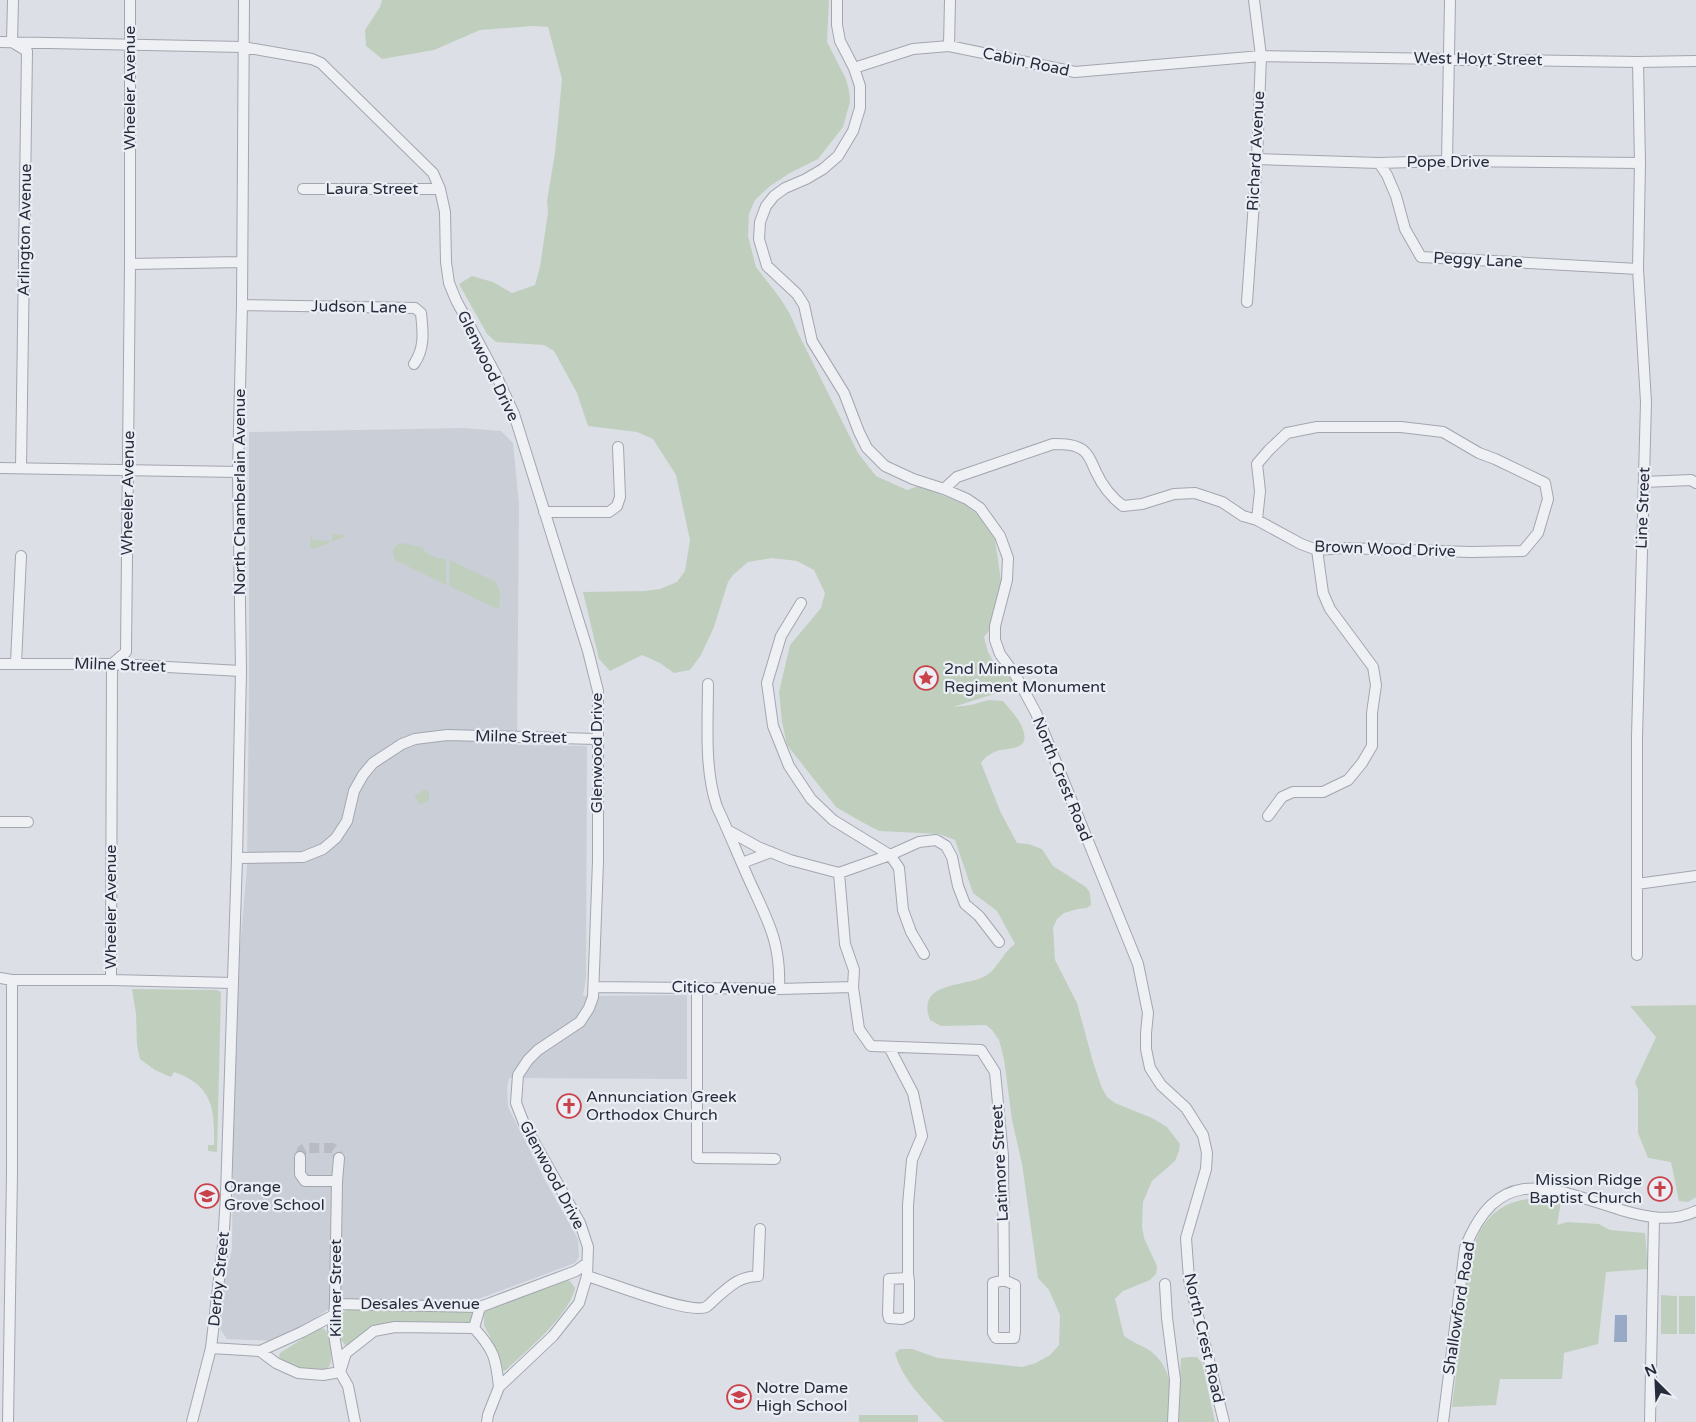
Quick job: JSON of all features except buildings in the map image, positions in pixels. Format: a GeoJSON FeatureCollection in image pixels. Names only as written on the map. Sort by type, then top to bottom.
{"type":"FeatureCollection","features":[{"type":"Feature","properties":{"kind":"street"},"geometry":{"type":"LineString","coordinates":[[12,42],[13,0]]}},
{"type":"Feature","properties":{"kind":"street","name":"Wheeler Avenue"},"geometry":{"type":"LineString","coordinates":[[111,980],[112,664],[126,652],[129,470],[130,0]]}},
{"type":"Feature","properties":{"kind":"street","name":"North Chamberlain Avenue"},"geometry":{"type":"LineString","coordinates":[[233,983],[238,858],[241,671],[238,472],[242,305],[244,0]]}},
{"type":"Feature","properties":{"kind":"street","name":"North Crest Road"},"geometry":{"type":"LineString","coordinates":[[837,0],[836,25],[840,41],[854,68],[860,86],[860,108],[853,131],[838,156],[823,169],[785,188],[774,196],[766,206],[760,222],[759,239],[767,266],[797,294],[804,305],[812,341],[844,393],[867,448],[885,466],[913,479],[967,499],[980,508],[1000,536],[1008,558],[1007,580],[995,626],[995,640],[1000,654],[1016,676],[1036,713],[1138,964],[1148,1014],[1146,1049],[1150,1068],[1161,1085],[1186,1108],[1202,1135],[1207,1153],[1206,1169],[1186,1238],[1189,1279],[1224,1422]]}},
{"type":"Feature","properties":{"kind":"street"},"geometry":{"type":"LineString","coordinates":[[949,46],[950,0]]}},
{"type":"Feature","properties":{"kind":"street","name":"Richard Avenue"},"geometry":{"type":"LineString","coordinates":[[1247,302],[1257,159],[1261,56],[1254,0]]}},
{"type":"Feature","properties":{"kind":"street"},"geometry":{"type":"LineString","coordinates":[[1447,162],[1450,0]]}},
{"type":"Feature","properties":{"kind":"street","name":"Glenwood Drive"},"geometry":{"type":"LineString","coordinates":[[0,42],[243,48],[312,58],[321,63],[433,173],[440,189],[446,212],[446,262],[449,283],[514,414],[588,651],[598,691],[598,861],[593,997],[589,1008],[580,1022],[538,1050],[528,1060],[518,1075],[516,1104],[525,1126],[580,1223],[588,1247],[587,1276],[579,1304],[553,1336],[499,1387],[488,1415],[488,1422]]}},
{"type":"Feature","properties":{"kind":"street","name":"Arlington Avenue"},"geometry":{"type":"LineString","coordinates":[[12,42],[27,51],[21,468]]}},
{"type":"Feature","properties":{"kind":"street","name":"Cabin Road"},"geometry":{"type":"LineString","coordinates":[[854,68],[914,49],[949,46],[1075,72],[1261,56]]}},
{"type":"Feature","properties":{"kind":"street","name":"West Hoyt Street"},"geometry":{"type":"LineString","coordinates":[[1261,56],[1638,62],[1696,61]]}},
{"type":"Feature","properties":{"kind":"street","name":"Line Street"},"geometry":{"type":"LineString","coordinates":[[1637,955],[1637,737],[1646,402],[1638,269],[1640,163],[1638,62]]}},
{"type":"Feature","properties":{"kind":"street","name":"Pope Drive"},"geometry":{"type":"LineString","coordinates":[[1257,159],[1380,163],[1640,163]]}},
{"type":"Feature","properties":{"kind":"street","name":"Peggy Lane"},"geometry":{"type":"LineString","coordinates":[[1380,163],[1396,196],[1405,229],[1421,257],[1638,269]]}},
{"type":"Feature","properties":{"kind":"street","name":"Laura Street"},"geometry":{"type":"LineString","coordinates":[[303,189],[440,189]]}},
{"type":"Feature","properties":{"kind":"street"},"geometry":{"type":"LineString","coordinates":[[130,264],[242,262]]}},
{"type":"Feature","properties":{"kind":"street","name":"Judson Lane"},"geometry":{"type":"LineString","coordinates":[[242,305],[415,308],[421,313],[423,335],[420,355],[414,364]]}},
{"type":"Feature","properties":{"kind":"street","name":"Brown Wood Drive"},"geometry":{"type":"LineString","coordinates":[[944,489],[958,477],[1053,444],[1068,444],[1084,450],[1111,497],[1123,506],[1142,504],[1174,494],[1195,493],[1222,502],[1242,516],[1257,520],[1301,544],[1317,550],[1343,548],[1471,552],[1523,551],[1538,533],[1548,499],[1545,483],[1479,453],[1443,432],[1401,427],[1317,427],[1287,433],[1257,464],[1260,491],[1257,520]]}},
{"type":"Feature","properties":{"kind":"street"},"geometry":{"type":"LineString","coordinates":[[544,512],[609,512],[617,506],[620,497],[618,447]]}},
{"type":"Feature","properties":{"kind":"street"},"geometry":{"type":"LineString","coordinates":[[0,468],[238,472]]}},
{"type":"Feature","properties":{"kind":"street"},"geometry":{"type":"LineString","coordinates":[[1644,482],[1691,480],[1696,483]]}},
{"type":"Feature","properties":{"kind":"street"},"geometry":{"type":"LineString","coordinates":[[1268,816],[1282,797],[1293,792],[1324,792],[1348,780],[1362,763],[1372,746],[1372,713],[1376,685],[1373,667],[1330,609],[1323,593],[1317,550]]}},
{"type":"Feature","properties":{"kind":"street"},"geometry":{"type":"LineString","coordinates":[[16,664],[21,556]]}},
{"type":"Feature","properties":{"kind":"street"},"geometry":{"type":"LineString","coordinates":[[801,603],[781,636],[766,682],[773,726],[788,766],[811,799],[833,820],[890,855],[899,868],[903,910],[911,932],[924,954]]}},
{"type":"Feature","properties":{"kind":"street","name":"Milne Street"},"geometry":{"type":"LineString","coordinates":[[0,664],[112,664],[241,671]]}},
{"type":"Feature","properties":{"kind":"street"},"geometry":{"type":"LineString","coordinates":[[708,684],[708,750],[711,790],[742,863],[765,910],[776,943],[780,968],[779,990]]}},
{"type":"Feature","properties":{"kind":"street","name":"Milne Street"},"geometry":{"type":"LineString","coordinates":[[238,858],[303,857],[322,849],[336,838],[346,820],[354,791],[363,775],[373,763],[402,744],[415,739],[447,735],[597,739]]}},
{"type":"Feature","properties":{"kind":"street"},"geometry":{"type":"LineString","coordinates":[[0,822],[28,822]]}},
{"type":"Feature","properties":{"kind":"street"},"geometry":{"type":"LineString","coordinates":[[729,831],[758,847],[790,860],[839,873],[890,855],[919,842],[936,840],[946,846],[952,857],[958,886],[965,904],[979,916],[999,942]]}},
{"type":"Feature","properties":{"kind":"street"},"geometry":{"type":"LineString","coordinates":[[742,863],[771,852]]}},
{"type":"Feature","properties":{"kind":"street"},"geometry":{"type":"LineString","coordinates":[[839,873],[845,944],[854,970],[853,987],[859,1029],[871,1046],[889,1046],[913,1093],[922,1136],[912,1160],[908,1205],[908,1278]]}},
{"type":"Feature","properties":{"kind":"street"},"geometry":{"type":"LineString","coordinates":[[1638,884],[1696,876]]}},
{"type":"Feature","properties":{"kind":"street"},"geometry":{"type":"LineString","coordinates":[[0,978],[12,980],[233,983]]}},
{"type":"Feature","properties":{"kind":"street"},"geometry":{"type":"LineString","coordinates":[[8,1422],[12,1174],[12,980]]}},
{"type":"Feature","properties":{"kind":"street","name":"Derby Street"},"geometry":{"type":"LineString","coordinates":[[192,1422],[212,1348],[224,1236],[233,983]]}},
{"type":"Feature","properties":{"kind":"street","name":"Citico Avenue"},"geometry":{"type":"LineString","coordinates":[[594,987],[779,990],[853,987]]}},
{"type":"Feature","properties":{"kind":"street"},"geometry":{"type":"LineString","coordinates":[[697,988],[697,1158],[775,1159]]}},
{"type":"Feature","properties":{"kind":"street","name":"Latimore Street"},"geometry":{"type":"LineString","coordinates":[[889,1046],[981,1050],[995,1072],[1003,1156],[1004,1280]]}},
{"type":"Feature","properties":{"kind":"street"},"geometry":{"type":"LineString","coordinates":[[300,1157],[300,1174],[305,1181],[337,1181]]}},
{"type":"Feature","properties":{"kind":"street","name":"Kilmer Street"},"geometry":{"type":"LineString","coordinates":[[338,1158],[333,1328],[340,1372],[348,1386],[355,1422]]}},
{"type":"Feature","properties":{"kind":"street"},"geometry":{"type":"LineString","coordinates":[[0,1174],[12,1174]]}},
{"type":"Feature","properties":{"kind":"street","name":"Shallowford Road"},"geometry":{"type":"LineString","coordinates":[[1442,1422],[1465,1248],[1473,1228],[1484,1211],[1508,1194],[1517,1190],[1534,1187],[1555,1190],[1654,1218],[1695,1213]]}},
{"type":"Feature","properties":{"kind":"street"},"geometry":{"type":"LineString","coordinates":[[1650,1422],[1654,1218]]}},
{"type":"Feature","properties":{"kind":"street"},"geometry":{"type":"LineString","coordinates":[[587,1276],[673,1304],[696,1308],[706,1307],[736,1282],[745,1277],[758,1276],[760,1229]]}},
{"type":"Feature","properties":{"kind":"street","name":"Desales Avenue"},"geometry":{"type":"LineString","coordinates":[[260,1351],[302,1332],[335,1310],[480,1307],[576,1271],[587,1264]]}},
{"type":"Feature","properties":{"kind":"street","name":"Latimore Street"},"geometry":{"type":"LineString","coordinates":[[1004,1280],[1014,1285],[1014,1338],[996,1338],[993,1333],[993,1283],[1004,1280]]}},
{"type":"Feature","properties":{"kind":"street"},"geometry":{"type":"LineString","coordinates":[[1165,1284],[1167,1318],[1175,1380],[1173,1422]]}},
{"type":"Feature","properties":{"kind":"street"},"geometry":{"type":"LineString","coordinates":[[474,1328],[480,1307]]}},
{"type":"Feature","properties":{"kind":"street"},"geometry":{"type":"LineString","coordinates":[[212,1348],[260,1351],[276,1363],[298,1373],[323,1375],[340,1372],[346,1353],[374,1331],[395,1326],[474,1328],[487,1343],[496,1360],[499,1387]]}},
{"type":"Feature","properties":{"kind":"shaded area"},"geometry":{"type":"Polygon","coordinates":[[[463,428],[501,431],[513,443],[519,504],[517,745],[587,746],[586,978],[583,996],[687,995],[687,1079],[509,1078],[507,1087],[508,1107],[545,1180],[578,1239],[579,1257],[575,1263],[473,1301],[348,1299],[277,1341],[227,1339],[220,1329],[226,1273],[232,1249],[236,994],[247,868],[249,432],[463,428]]]}},
{"type":"Feature","properties":{"kind":"green space"},"geometry":{"type":"Polygon","coordinates":[[[382,0],[829,0],[827,42],[846,79],[849,91],[850,102],[843,127],[818,159],[790,173],[770,186],[755,200],[749,214],[748,236],[756,267],[790,314],[858,453],[876,476],[907,490],[919,486],[964,504],[979,515],[995,540],[1001,581],[989,631],[984,637],[988,652],[1001,675],[1011,677],[1016,687],[953,707],[971,705],[988,700],[1003,701],[1022,726],[1025,736],[1022,744],[1014,748],[995,752],[986,757],[981,763],[1001,813],[1017,843],[1028,844],[1042,849],[1053,866],[1086,887],[1090,893],[1091,905],[1087,908],[1064,913],[1057,919],[1053,928],[1055,960],[1077,1003],[1102,1088],[1107,1097],[1115,1103],[1152,1118],[1167,1127],[1180,1144],[1175,1161],[1152,1181],[1143,1202],[1142,1226],[1144,1238],[1157,1266],[1156,1274],[1150,1280],[1123,1291],[1115,1299],[1124,1336],[1149,1350],[1157,1357],[1167,1373],[1171,1392],[1169,1422],[944,1422],[915,1390],[903,1373],[895,1353],[900,1349],[912,1349],[938,1358],[1022,1367],[1036,1363],[1050,1355],[1059,1345],[1060,1315],[1049,1290],[1038,1278],[1022,1164],[1012,1120],[1004,1059],[999,1040],[986,1025],[941,1026],[930,1020],[927,1007],[930,998],[945,987],[987,975],[1015,944],[997,911],[973,893],[955,840],[939,834],[879,831],[860,821],[836,807],[787,745],[782,722],[779,692],[790,645],[821,608],[825,593],[814,570],[797,561],[772,558],[748,562],[728,582],[714,627],[701,655],[690,670],[674,673],[660,663],[642,655],[610,671],[599,659],[583,592],[660,589],[677,582],[685,571],[690,540],[676,475],[653,439],[637,432],[588,426],[577,393],[554,351],[544,345],[496,342],[487,334],[459,284],[472,276],[493,282],[512,293],[535,285],[540,267],[548,212],[547,201],[555,153],[562,79],[548,27],[533,26],[480,30],[434,50],[382,59],[366,46],[365,30],[380,7],[382,0]]]}},
{"type":"Feature","properties":{"kind":"green space"},"geometry":{"type":"Polygon","coordinates":[[[311,534],[313,540],[332,541],[333,534],[343,535],[344,537],[313,549],[310,547],[311,534]]]}},
{"type":"Feature","properties":{"kind":"green space"},"geometry":{"type":"Polygon","coordinates":[[[402,543],[421,547],[436,558],[446,559],[446,585],[395,560],[394,549],[402,543]]]}},
{"type":"Feature","properties":{"kind":"green space"},"geometry":{"type":"Polygon","coordinates":[[[450,560],[496,582],[500,592],[499,608],[495,608],[449,586],[450,560]]]}},
{"type":"Feature","properties":{"kind":"green space"},"geometry":{"type":"Polygon","coordinates":[[[425,789],[429,792],[429,800],[420,805],[414,796],[425,789]]]}},
{"type":"Feature","properties":{"kind":"green space"},"geometry":{"type":"Polygon","coordinates":[[[132,989],[217,990],[221,992],[217,1152],[208,1151],[208,1145],[214,1145],[214,1120],[209,1100],[204,1091],[187,1077],[174,1072],[171,1077],[155,1070],[140,1059],[132,989]]]}},
{"type":"Feature","properties":{"kind":"green space"},"geometry":{"type":"Polygon","coordinates":[[[1696,1005],[1696,1197],[1688,1202],[1679,1201],[1671,1162],[1648,1158],[1638,1133],[1638,1090],[1635,1082],[1656,1037],[1630,1006],[1696,1005]]]}},
{"type":"Feature","properties":{"kind":"green space"},"geometry":{"type":"Polygon","coordinates":[[[1541,1198],[1561,1202],[1557,1225],[1567,1222],[1599,1224],[1610,1230],[1645,1233],[1648,1269],[1606,1272],[1598,1344],[1564,1353],[1562,1379],[1500,1379],[1496,1405],[1452,1407],[1468,1275],[1471,1255],[1477,1237],[1486,1222],[1499,1209],[1517,1201],[1541,1198]]]}},
{"type":"Feature","properties":{"kind":"green space"},"geometry":{"type":"Polygon","coordinates":[[[565,1279],[570,1281],[575,1288],[565,1310],[535,1343],[503,1371],[499,1355],[484,1325],[484,1312],[488,1307],[565,1279]]]}},
{"type":"Feature","properties":{"kind":"green space"},"geometry":{"type":"Polygon","coordinates":[[[1661,1295],[1677,1296],[1677,1334],[1661,1334],[1661,1295]]]}},
{"type":"Feature","properties":{"kind":"green space"},"geometry":{"type":"Polygon","coordinates":[[[1679,1296],[1695,1296],[1695,1334],[1679,1334],[1679,1296]]]}},
{"type":"Feature","properties":{"kind":"green space"},"geometry":{"type":"Polygon","coordinates":[[[348,1309],[475,1312],[472,1321],[465,1324],[387,1323],[377,1326],[348,1345],[345,1345],[341,1340],[341,1313],[348,1309]]]}},
{"type":"Feature","properties":{"kind":"green space"},"geometry":{"type":"Polygon","coordinates":[[[323,1328],[329,1334],[331,1355],[330,1364],[324,1371],[294,1366],[279,1357],[280,1353],[316,1330],[323,1328]]]}},
{"type":"Feature","properties":{"kind":"green space"},"geometry":{"type":"Polygon","coordinates":[[[1197,1357],[1202,1363],[1215,1422],[1177,1422],[1181,1358],[1197,1357]]]}},
{"type":"Feature","properties":{"kind":"green space"},"geometry":{"type":"Polygon","coordinates":[[[859,1415],[918,1415],[918,1422],[859,1422],[859,1415]]]}},
{"type":"Feature","properties":{"kind":"water"},"geometry":{"type":"Polygon","coordinates":[[[1615,1315],[1627,1315],[1627,1342],[1614,1342],[1615,1315]]]}},
{"type":"Feature","properties":{"kind":"tunnel"},"geometry":{"type":"LineString","coordinates":[[300,1157],[302,1150],[306,1148],[332,1148],[336,1151],[339,1158]]}},
{"type":"Feature","properties":{"kind":"place","name":"2nd Minnesota Regiment Monument"},"geometry":{"type":"Point","coordinates":[926,678]}},
{"type":"Feature","properties":{"kind":"place","name":"Annunciation Greek Orthodox Church"},"geometry":{"type":"Point","coordinates":[569,1106]}},
{"type":"Feature","properties":{"kind":"place","name":"Mission Ridge Baptist Church"},"geometry":{"type":"Point","coordinates":[1660,1189]}},
{"type":"Feature","properties":{"kind":"place","name":"Orange Grove School"},"geometry":{"type":"Point","coordinates":[207,1196]}},
{"type":"Feature","properties":{"kind":"place","name":"Notre Dame High School"},"geometry":{"type":"Point","coordinates":[739,1397]}}]}
